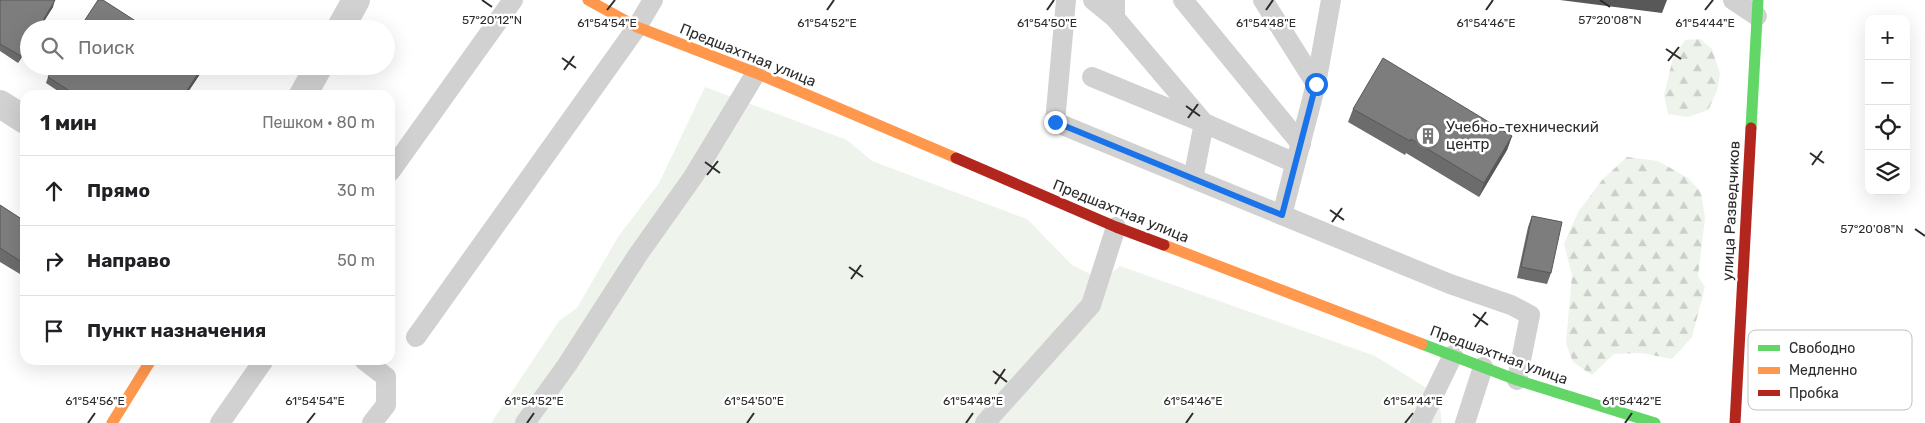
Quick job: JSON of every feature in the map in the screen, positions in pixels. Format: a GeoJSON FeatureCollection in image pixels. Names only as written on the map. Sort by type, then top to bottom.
{"type":"FeatureCollection","features":[{"type":"Feature","properties":{"kind":"street"},"geometry":{"type":"LineString","coordinates":[[345,20],[356,0]]}},
{"type":"Feature","properties":{"kind":"street","name":"Предшахтная улица"},"geometry":{"type":"LineString","coordinates":[[588,0],[637,27],[756,73],[1116,227],[1517,380],[1655,423]]}},
{"type":"Feature","properties":{"kind":"street","name":"улица Разведчиков"},"geometry":{"type":"LineString","coordinates":[[1735,423],[1757,8]]}},
{"type":"Feature","properties":{"kind":"street"},"geometry":{"type":"LineString","coordinates":[[306,90],[314,75]]}},
{"type":"Feature","properties":{"kind":"street"},"geometry":{"type":"LineString","coordinates":[[0,104],[20,117]]}},
{"type":"Feature","properties":{"kind":"street"},"geometry":{"type":"LineString","coordinates":[[112,423],[148,365]]}},
{"type":"Feature","properties":{"kind":"lane"},"geometry":{"type":"LineString","coordinates":[[395,165],[513,0]]}},
{"type":"Feature","properties":{"kind":"lane"},"geometry":{"type":"LineString","coordinates":[[416,337],[637,27],[653,0]]}},
{"type":"Feature","properties":{"kind":"lane"},"geometry":{"type":"LineString","coordinates":[[1066,0],[1055,122],[1450,284],[1511,304],[1530,314],[1517,380]]}},
{"type":"Feature","properties":{"kind":"lane"},"geometry":{"type":"LineString","coordinates":[[1093,0],[1115,9],[1204,124],[1193,178]]}},
{"type":"Feature","properties":{"kind":"lane"},"geometry":{"type":"LineString","coordinates":[[1183,0],[1298,154]]}},
{"type":"Feature","properties":{"kind":"lane"},"geometry":{"type":"LineString","coordinates":[[1263,0],[1316,84]]}},
{"type":"Feature","properties":{"kind":"lane"},"geometry":{"type":"LineString","coordinates":[[1282,215],[1316,84],[1331,0]]}},
{"type":"Feature","properties":{"kind":"lane"},"geometry":{"type":"LineString","coordinates":[[1733,0],[1757,8]]}},
{"type":"Feature","properties":{"kind":"lane"},"geometry":{"type":"LineString","coordinates":[[524,423],[567,365],[637,256],[693,177],[756,73]]}},
{"type":"Feature","properties":{"kind":"lane"},"geometry":{"type":"LineString","coordinates":[[1092,77],[1204,124],[1298,154]]}},
{"type":"Feature","properties":{"kind":"lane"},"geometry":{"type":"LineString","coordinates":[[986,423],[1091,304],[1116,227]]}},
{"type":"Feature","properties":{"kind":"lane"},"geometry":{"type":"LineString","coordinates":[[1420,423],[1453,355]]}},
{"type":"Feature","properties":{"kind":"lane"},"geometry":{"type":"LineString","coordinates":[[220,423],[261,365]]}},
{"type":"Feature","properties":{"kind":"lane"},"geometry":{"type":"LineString","coordinates":[[370,365],[386,378],[386,405],[372,423]]}},
{"type":"Feature","properties":{"kind":"lane"},"geometry":{"type":"LineString","coordinates":[[1465,423],[1483,367]]}},
{"type":"Feature","properties":{"kind":"green space"},"geometry":{"type":"Polygon","coordinates":[[[1700,39],[1712,49],[1720,73],[1717,91],[1708,110],[1688,117],[1668,114],[1664,95],[1673,58],[1685,40],[1700,39]]]}},
{"type":"Feature","properties":{"kind":"green space"},"geometry":{"type":"Polygon","coordinates":[[[705,87],[847,140],[872,161],[1027,219],[1072,265],[1102,280],[1120,266],[1375,356],[1438,395],[1442,423],[491,423],[559,321],[577,308],[618,237],[659,183],[705,87]]]}},
{"type":"Feature","properties":{"kind":"green space"},"geometry":{"type":"Polygon","coordinates":[[[1627,157],[1658,161],[1688,178],[1701,192],[1705,218],[1698,276],[1705,287],[1692,337],[1672,359],[1642,353],[1614,354],[1592,375],[1573,362],[1566,343],[1572,275],[1564,244],[1578,212],[1603,179],[1627,157]]]}},
{"type":"Feature","properties":{"kind":"building"},"geometry":{"type":"Polygon","coordinates":[[[0,0],[55,0],[43,20],[20,20],[20,55],[0,44],[0,0]]]}},
{"type":"Feature","properties":{"kind":"building"},"geometry":{"type":"Polygon","coordinates":[[[98,0],[103,0],[134,20],[85,20],[98,0]]]}},
{"type":"Feature","properties":{"kind":"building","name":"Учебно-технический центр"},"geometry":{"type":"Polygon","coordinates":[[[1383,58],[1512,136],[1484,183],[1411,139],[1410,141],[1353,109],[1383,58]]]}},
{"type":"Feature","properties":{"kind":"building"},"geometry":{"type":"Polygon","coordinates":[[[49,75],[197,75],[187,90],[68,90],[48,77],[49,75]]]}},
{"type":"Feature","properties":{"kind":"building"},"geometry":{"type":"Polygon","coordinates":[[[0,205],[20,218],[20,261],[0,248],[0,205]]]}},
{"type":"Feature","properties":{"kind":"building"},"geometry":{"type":"Polygon","coordinates":[[[1532,216],[1562,222],[1551,273],[1521,267],[1532,216]]]}},
{"type":"Feature","properties":{"kind":"traffic: fast"},"geometry":{"type":"LineString","coordinates":[[1751,128],[1758,0]]}},
{"type":"Feature","properties":{"kind":"traffic: fast"},"geometry":{"type":"LineString","coordinates":[[1422,344],[1517,380],[1655,423]]}},
{"type":"Feature","properties":{"kind":"traffic: slow"},"geometry":{"type":"LineString","coordinates":[[588,0],[637,27],[756,73],[956,158]]}},
{"type":"Feature","properties":{"kind":"traffic: slow"},"geometry":{"type":"LineString","coordinates":[[1164,245],[1422,344]]}},
{"type":"Feature","properties":{"kind":"traffic: slow"},"geometry":{"type":"LineString","coordinates":[[112,423],[148,365]]}},
{"type":"Feature","properties":{"kind":"traffic: jam"},"geometry":{"type":"LineString","coordinates":[[1735,423],[1751,128]]}},
{"type":"Feature","properties":{"kind":"traffic: jam"},"geometry":{"type":"LineString","coordinates":[[956,158],[1116,227],[1164,245]]}},
{"type":"Feature","properties":{"kind":"place","name":"Учебно-технический центр"},"geometry":{"type":"Point","coordinates":[1428,136]}},
{"type":"Feature","properties":{"kind":"route"},"geometry":{"type":"LineString","coordinates":[[1055,122],[1282,215],[1316,84]]}}]}
